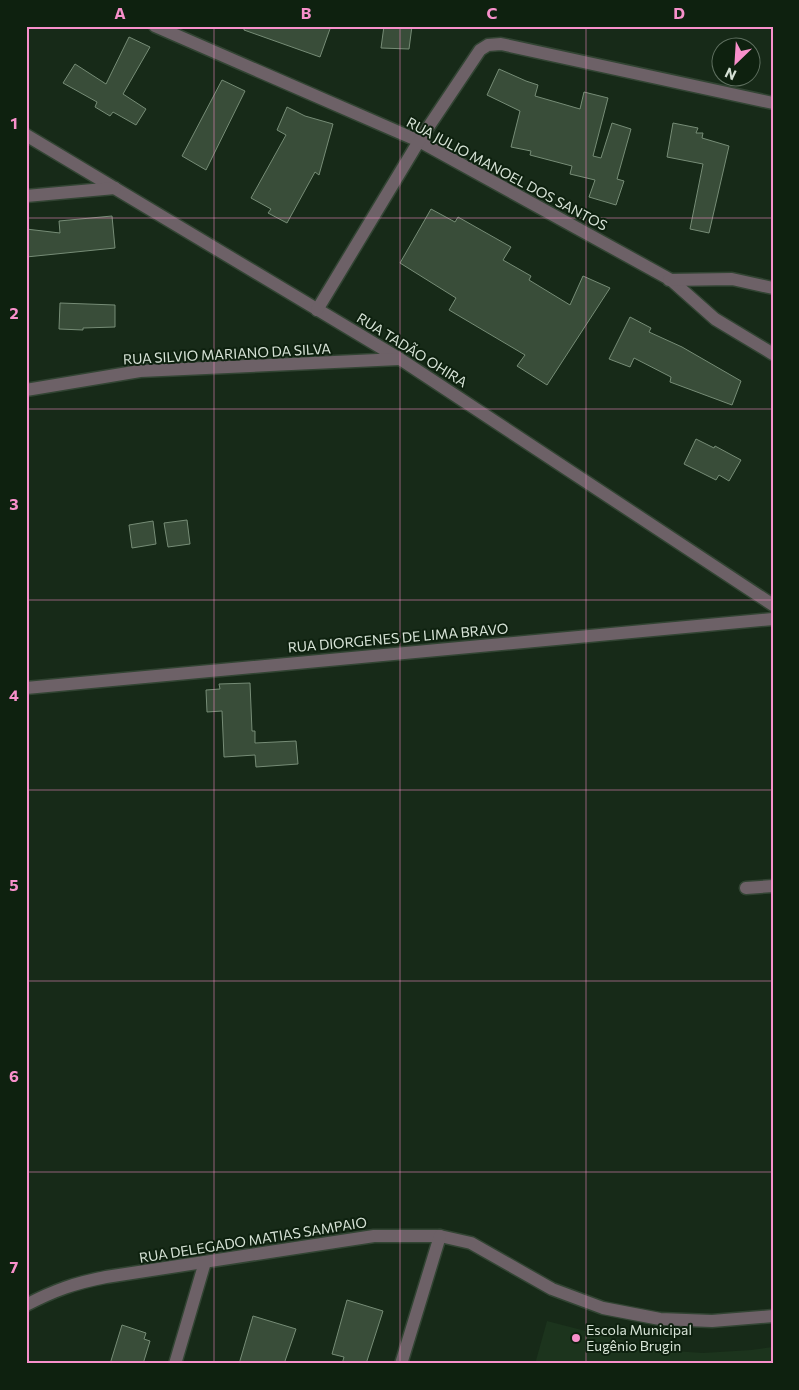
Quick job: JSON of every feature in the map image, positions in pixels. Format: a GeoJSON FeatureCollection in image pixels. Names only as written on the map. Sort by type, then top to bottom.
{"type":"FeatureCollection","features":[{"type":"Feature","properties":{"kind":"street","name":"RUA JULIO MANOEL DOS SANTOS"},"geometry":{"type":"LineString","coordinates":[[155,26],[419,141],[669,280],[715,319],[773,354]]}},
{"type":"Feature","properties":{"kind":"street"},"geometry":{"type":"LineString","coordinates":[[317,310],[419,141],[480,50],[494,44],[773,103]]}},
{"type":"Feature","properties":{"kind":"street","name":"RUA TADÃO OHIRA"},"geometry":{"type":"LineString","coordinates":[[26,135],[400,359],[773,605]]}},
{"type":"Feature","properties":{"kind":"street"},"geometry":{"type":"LineString","coordinates":[[26,196],[115,188]]}},
{"type":"Feature","properties":{"kind":"street"},"geometry":{"type":"LineString","coordinates":[[669,280],[732,279],[773,288]]}},
{"type":"Feature","properties":{"kind":"street","name":"RUA SILVIO MARIANO DA SILVA"},"geometry":{"type":"LineString","coordinates":[[26,390],[140,371],[400,359]]}},
{"type":"Feature","properties":{"kind":"street","name":"RUA DIORGENES DE LIMA BRAVO"},"geometry":{"type":"LineString","coordinates":[[26,688],[773,619]]}},
{"type":"Feature","properties":{"kind":"street"},"geometry":{"type":"LineString","coordinates":[[746,888],[773,886]]}},
{"type":"Feature","properties":{"kind":"street","name":"RUA DELEGADO MATIAS SAMPAIO"},"geometry":{"type":"LineString","coordinates":[[26,1305],[52,1291],[76,1283],[278,1249],[374,1236],[440,1236],[471,1243],[552,1289],[603,1308],[660,1319],[712,1320],[773,1316]]}},
{"type":"Feature","properties":{"kind":"street"},"geometry":{"type":"LineString","coordinates":[[401,1364],[440,1236]]}},
{"type":"Feature","properties":{"kind":"street"},"geometry":{"type":"LineString","coordinates":[[175,1364],[205,1262]]}},
{"type":"Feature","properties":{"kind":"shaded area","name":"Escola Municipal Eugênio Brugin"},"geometry":{"type":"Polygon","coordinates":[[[547,1321],[659,1350],[703,1353],[773,1347],[773,1364],[535,1364],[547,1321]]]}},
{"type":"Feature","properties":{"kind":"building"},"geometry":{"type":"Polygon","coordinates":[[[244,26],[331,26],[320,57],[244,30],[244,26]]]}},
{"type":"Feature","properties":{"kind":"building"},"geometry":{"type":"Polygon","coordinates":[[[384,26],[412,26],[409,49],[381,48],[384,26]]]}},
{"type":"Feature","properties":{"kind":"building"},"geometry":{"type":"Polygon","coordinates":[[[129,37],[150,47],[123,94],[146,109],[136,125],[113,112],[110,116],[95,107],[97,102],[63,83],[75,64],[106,84],[129,37]]]}},
{"type":"Feature","properties":{"kind":"building"},"geometry":{"type":"Polygon","coordinates":[[[499,69],[538,85],[535,96],[580,109],[584,92],[608,98],[593,156],[601,158],[612,123],[631,129],[617,179],[624,181],[616,205],[589,197],[595,180],[570,174],[572,166],[530,155],[531,151],[511,147],[520,111],[487,95],[499,69]]]}},
{"type":"Feature","properties":{"kind":"building"},"geometry":{"type":"Polygon","coordinates":[[[222,80],[245,91],[206,170],[182,156],[222,80]]]}},
{"type":"Feature","properties":{"kind":"building"},"geometry":{"type":"Polygon","coordinates":[[[287,107],[305,116],[333,124],[319,175],[315,172],[287,223],[268,213],[271,209],[251,198],[286,135],[277,130],[287,107]]]}},
{"type":"Feature","properties":{"kind":"building"},"geometry":{"type":"Polygon","coordinates":[[[673,123],[698,128],[696,133],[703,133],[702,138],[729,146],[709,233],[690,229],[703,164],[667,157],[673,123]]]}},
{"type":"Feature","properties":{"kind":"building"},"geometry":{"type":"Polygon","coordinates":[[[431,209],[455,222],[458,217],[511,247],[503,260],[531,276],[529,280],[570,305],[583,276],[610,288],[547,385],[517,366],[525,355],[449,310],[456,298],[400,263],[431,209]]]}},
{"type":"Feature","properties":{"kind":"building"},"geometry":{"type":"Polygon","coordinates":[[[112,216],[115,248],[26,257],[26,229],[60,233],[59,221],[112,216]]]}},
{"type":"Feature","properties":{"kind":"building"},"geometry":{"type":"Polygon","coordinates":[[[60,303],[115,305],[115,327],[83,328],[83,330],[59,329],[60,303]]]}},
{"type":"Feature","properties":{"kind":"building"},"geometry":{"type":"Polygon","coordinates":[[[630,317],[651,328],[649,332],[682,347],[741,381],[732,405],[670,382],[671,377],[634,358],[630,367],[609,359],[630,317]]]}},
{"type":"Feature","properties":{"kind":"building"},"geometry":{"type":"Polygon","coordinates":[[[696,439],[714,448],[715,446],[741,460],[729,481],[719,475],[716,480],[684,464],[696,439]]]}},
{"type":"Feature","properties":{"kind":"building"},"geometry":{"type":"Polygon","coordinates":[[[187,520],[190,544],[168,547],[164,523],[187,520]]]}},
{"type":"Feature","properties":{"kind":"building"},"geometry":{"type":"Polygon","coordinates":[[[153,521],[156,544],[132,548],[129,525],[153,521]]]}},
{"type":"Feature","properties":{"kind":"building"},"geometry":{"type":"Polygon","coordinates":[[[250,683],[252,731],[255,731],[255,743],[296,741],[298,764],[256,767],[255,755],[224,757],[222,711],[207,712],[206,690],[220,689],[219,684],[250,683]]]}},
{"type":"Feature","properties":{"kind":"building"},"geometry":{"type":"Polygon","coordinates":[[[347,1300],[383,1311],[366,1364],[342,1364],[344,1357],[332,1354],[347,1300]]]}},
{"type":"Feature","properties":{"kind":"building"},"geometry":{"type":"Polygon","coordinates":[[[253,1316],[296,1329],[284,1364],[239,1364],[253,1316]]]}},
{"type":"Feature","properties":{"kind":"building"},"geometry":{"type":"Polygon","coordinates":[[[122,1325],[146,1333],[144,1339],[150,1341],[143,1364],[110,1364],[122,1325]]]}},
{"type":"Feature","properties":{"kind":"place","name":"Escola Municipal Eugênio Brugin"},"geometry":{"type":"Point","coordinates":[576,1338]}}]}
